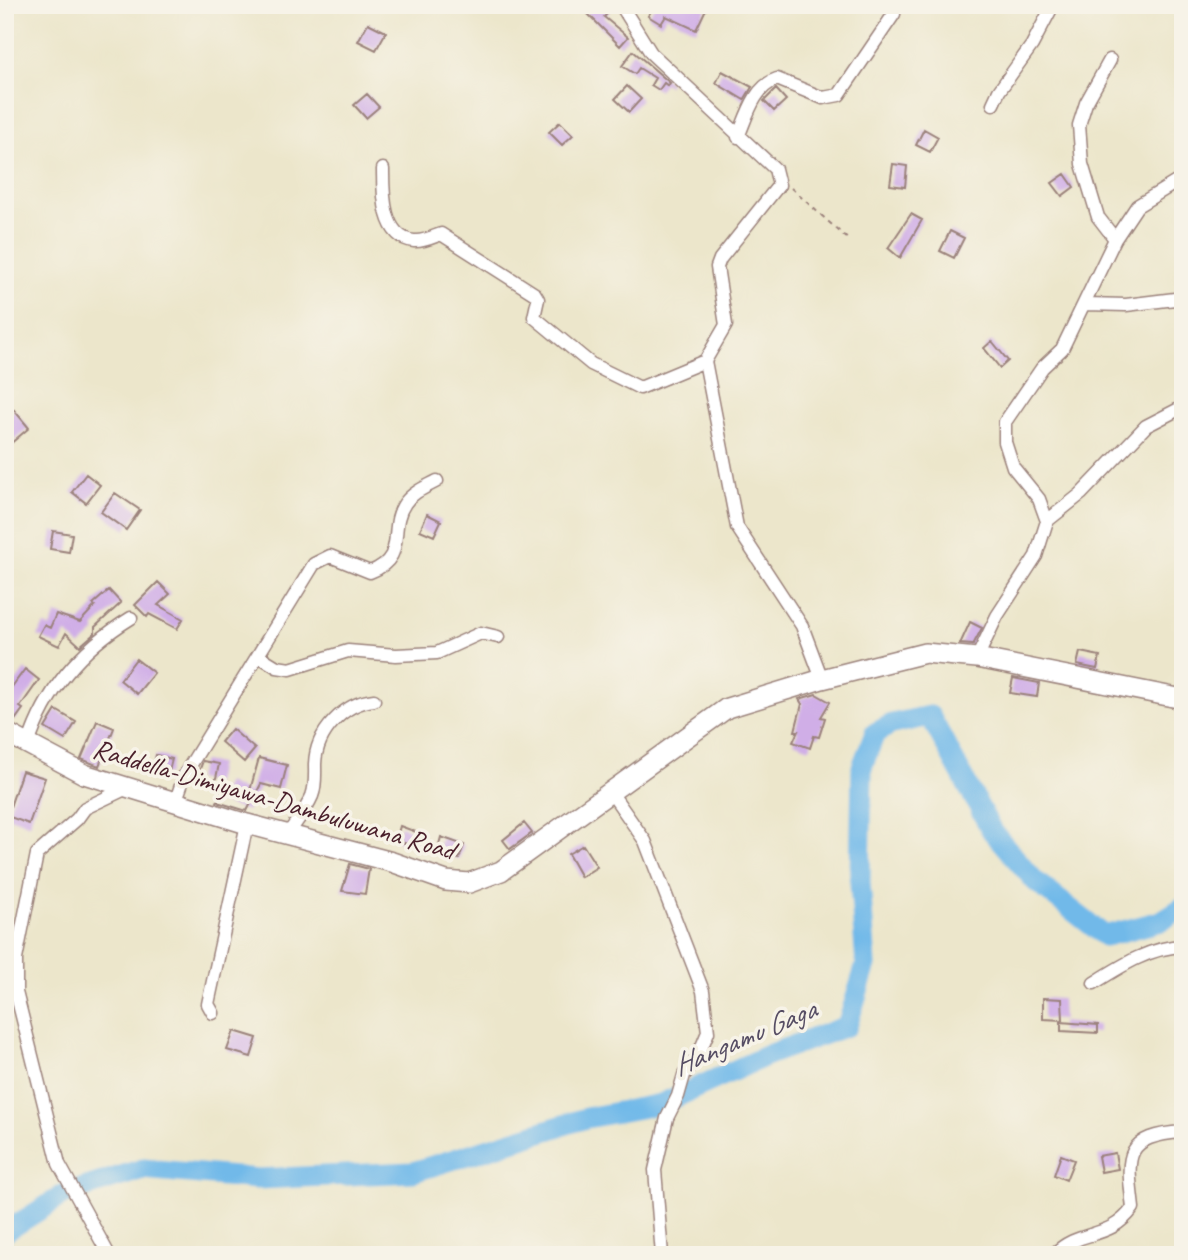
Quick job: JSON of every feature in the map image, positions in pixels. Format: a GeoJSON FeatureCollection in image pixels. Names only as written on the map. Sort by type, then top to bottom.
{"type":"FeatureCollection","features":[{"type":"Feature","properties":{"kind":"street"},"geometry":{"type":"LineString","coordinates":[[383,169],[384,210],[401,237],[415,242],[442,234],[535,293],[538,299],[534,317],[591,364],[640,388],[705,361],[726,325],[717,267],[720,259],[779,185],[780,178],[775,169],[651,53],[621,5]]}},
{"type":"Feature","properties":{"kind":"street"},"geometry":{"type":"LineString","coordinates":[[993,104],[999,91],[1032,45],[1053,5]]}},
{"type":"Feature","properties":{"kind":"street"},"geometry":{"type":"LineString","coordinates":[[738,137],[753,101],[768,82],[777,79],[823,98],[839,95],[894,14]]}},
{"type":"Feature","properties":{"kind":"street"},"geometry":{"type":"LineString","coordinates":[[1110,60],[1086,103],[1079,125],[1082,164],[1098,217],[1115,239]]}},
{"type":"Feature","properties":{"kind":"street"},"geometry":{"type":"LineString","coordinates":[[1047,521],[1040,499],[1013,467],[1005,442],[1005,422],[1042,368],[1062,349],[1115,239],[1137,206],[1183,178]]}},
{"type":"Feature","properties":{"kind":"street"},"geometry":{"type":"LineString","coordinates":[[1086,304],[1126,305],[1183,298]]}},
{"type":"Feature","properties":{"kind":"street"},"geometry":{"type":"LineString","coordinates":[[705,361],[737,527],[802,626],[822,679]]}},
{"type":"Feature","properties":{"kind":"street"},"geometry":{"type":"LineString","coordinates":[[977,658],[998,616],[1036,556],[1047,521],[1081,494],[1146,426],[1177,410]]}},
{"type":"Feature","properties":{"kind":"street"},"geometry":{"type":"LineString","coordinates":[[175,803],[185,774],[314,564],[330,556],[370,572],[385,566],[394,553],[399,515],[405,503],[416,492],[437,481]]}},
{"type":"Feature","properties":{"kind":"street"},"geometry":{"type":"LineString","coordinates":[[28,745],[34,728],[74,664],[99,637],[131,618]]}},
{"type":"Feature","properties":{"kind":"street"},"geometry":{"type":"LineString","coordinates":[[259,656],[277,667],[290,669],[348,652],[396,655],[437,653],[481,634],[498,637]]}},
{"type":"Feature","properties":{"kind":"street","name":"Raddella-Dimiyawa-Dambuluwana Road"},"geometry":{"type":"LineString","coordinates":[[5,732],[84,774],[127,788],[247,824],[392,862],[446,881],[469,883],[501,871],[727,708],[822,679],[925,653],[977,658],[1183,699]]}},
{"type":"Feature","properties":{"kind":"street"},"geometry":{"type":"LineString","coordinates":[[288,834],[312,796],[317,774],[315,762],[324,735],[339,714],[360,701],[374,700]]}},
{"type":"Feature","properties":{"kind":"street"},"geometry":{"type":"LineString","coordinates":[[109,1255],[59,1164],[16,992],[16,959],[37,855],[78,819],[85,808],[127,788]]}},
{"type":"Feature","properties":{"kind":"street"},"geometry":{"type":"LineString","coordinates":[[610,792],[645,841],[703,991],[707,1012],[708,1032],[698,1056],[684,1075],[678,1096],[667,1118],[655,1170],[662,1255]]}},
{"type":"Feature","properties":{"kind":"street"},"geometry":{"type":"LineString","coordinates":[[213,1013],[208,1004],[247,824]]}},
{"type":"Feature","properties":{"kind":"street"},"geometry":{"type":"LineString","coordinates":[[1094,983],[1126,963],[1170,946],[1183,946]]}},
{"type":"Feature","properties":{"kind":"street"},"geometry":{"type":"LineString","coordinates":[[1053,1255],[1077,1237],[1110,1230],[1122,1223],[1133,1208],[1128,1161],[1137,1144],[1163,1133],[1183,1132]]}},
{"type":"Feature","properties":{"kind":"path"},"geometry":{"type":"LineString","coordinates":[[780,178],[850,240]]}},
{"type":"Feature","properties":{"kind":"building"},"geometry":{"type":"Polygon","coordinates":[[[579,5],[604,5],[610,11],[604,17],[628,37],[620,46],[579,5]]]}},
{"type":"Feature","properties":{"kind":"building"},"geometry":{"type":"Polygon","coordinates":[[[655,5],[697,5],[706,9],[696,30],[666,16],[661,24],[648,16],[655,5]]]}},
{"type":"Feature","properties":{"kind":"building"},"geometry":{"type":"Polygon","coordinates":[[[368,23],[386,32],[376,50],[358,41],[368,23]]]}},
{"type":"Feature","properties":{"kind":"building"},"geometry":{"type":"Polygon","coordinates":[[[633,51],[670,83],[668,86],[664,83],[659,90],[651,85],[655,78],[639,68],[635,74],[622,66],[633,51]]]}},
{"type":"Feature","properties":{"kind":"building"},"geometry":{"type":"Polygon","coordinates":[[[722,71],[752,87],[744,100],[716,83],[722,71]]]}},
{"type":"Feature","properties":{"kind":"building"},"geometry":{"type":"Polygon","coordinates":[[[627,86],[641,99],[629,112],[615,99],[627,86]]]}},
{"type":"Feature","properties":{"kind":"building"},"geometry":{"type":"Polygon","coordinates":[[[776,89],[786,100],[774,111],[764,101],[776,89]]]}},
{"type":"Feature","properties":{"kind":"building"},"geometry":{"type":"Polygon","coordinates":[[[367,94],[379,107],[366,118],[354,105],[367,94]]]}},
{"type":"Feature","properties":{"kind":"building"},"geometry":{"type":"Polygon","coordinates":[[[560,122],[573,135],[562,145],[549,132],[560,122]]]}},
{"type":"Feature","properties":{"kind":"building"},"geometry":{"type":"Polygon","coordinates":[[[924,129],[938,137],[930,152],[916,145],[924,129]]]}},
{"type":"Feature","properties":{"kind":"building"},"geometry":{"type":"Polygon","coordinates":[[[893,164],[907,166],[905,187],[890,185],[893,164]]]}},
{"type":"Feature","properties":{"kind":"building"},"geometry":{"type":"Polygon","coordinates":[[[1065,174],[1074,187],[1062,196],[1052,183],[1065,174]]]}},
{"type":"Feature","properties":{"kind":"building"},"geometry":{"type":"Polygon","coordinates":[[[911,214],[922,220],[900,258],[888,248],[911,214]]]}},
{"type":"Feature","properties":{"kind":"building"},"geometry":{"type":"Polygon","coordinates":[[[950,231],[964,238],[954,258],[940,251],[950,231]]]}},
{"type":"Feature","properties":{"kind":"building"},"geometry":{"type":"Polygon","coordinates":[[[992,341],[1008,361],[1000,368],[984,348],[992,341]]]}},
{"type":"Feature","properties":{"kind":"building"},"geometry":{"type":"Polygon","coordinates":[[[14,410],[29,428],[10,444],[5,438],[5,417],[14,410]]]}},
{"type":"Feature","properties":{"kind":"building"},"geometry":{"type":"Polygon","coordinates":[[[86,474],[100,485],[86,503],[72,492],[86,474]]]}},
{"type":"Feature","properties":{"kind":"building"},"geometry":{"type":"Polygon","coordinates":[[[115,493],[140,510],[126,530],[101,512],[115,493]]]}},
{"type":"Feature","properties":{"kind":"building"},"geometry":{"type":"Polygon","coordinates":[[[427,514],[441,521],[434,536],[420,530],[427,514]]]}},
{"type":"Feature","properties":{"kind":"building"},"geometry":{"type":"Polygon","coordinates":[[[53,531],[72,534],[69,552],[50,549],[53,531]]]}},
{"type":"Feature","properties":{"kind":"building"},"geometry":{"type":"Polygon","coordinates":[[[158,582],[170,594],[158,605],[183,619],[177,629],[149,614],[147,617],[135,605],[158,582]]]}},
{"type":"Feature","properties":{"kind":"building"},"geometry":{"type":"Polygon","coordinates":[[[109,590],[121,603],[95,627],[95,633],[80,646],[66,633],[59,646],[38,636],[44,625],[50,628],[56,614],[80,622],[95,606],[93,604],[109,590]]]}},
{"type":"Feature","properties":{"kind":"building"},"geometry":{"type":"Polygon","coordinates":[[[970,622],[982,628],[973,645],[960,644],[970,622]]]}},
{"type":"Feature","properties":{"kind":"building"},"geometry":{"type":"Polygon","coordinates":[[[1080,652],[1100,656],[1097,669],[1077,665],[1080,652]]]}},
{"type":"Feature","properties":{"kind":"building"},"geometry":{"type":"Polygon","coordinates":[[[136,659],[154,673],[137,694],[120,680],[136,659]]]}},
{"type":"Feature","properties":{"kind":"building"},"geometry":{"type":"Polygon","coordinates":[[[25,669],[39,680],[20,707],[23,709],[15,720],[5,713],[5,682],[11,688],[25,669]]]}},
{"type":"Feature","properties":{"kind":"building"},"geometry":{"type":"Polygon","coordinates":[[[1013,678],[1039,683],[1037,697],[1010,693],[1013,678]]]}},
{"type":"Feature","properties":{"kind":"building"},"geometry":{"type":"Polygon","coordinates":[[[816,694],[830,702],[821,717],[825,718],[819,737],[814,736],[810,748],[793,742],[798,731],[795,731],[802,704],[799,699],[816,694]]]}},
{"type":"Feature","properties":{"kind":"building"},"geometry":{"type":"Polygon","coordinates":[[[56,710],[76,722],[65,740],[45,728],[56,710]]]}},
{"type":"Feature","properties":{"kind":"building"},"geometry":{"type":"Polygon","coordinates":[[[97,721],[114,728],[99,766],[81,759],[97,721]]]}},
{"type":"Feature","properties":{"kind":"building"},"geometry":{"type":"Polygon","coordinates":[[[232,729],[255,749],[244,762],[221,742],[232,729]]]}},
{"type":"Feature","properties":{"kind":"building"},"geometry":{"type":"Polygon","coordinates":[[[156,755],[172,759],[168,775],[152,771],[156,755]]]}},
{"type":"Feature","properties":{"kind":"building"},"geometry":{"type":"Polygon","coordinates":[[[259,758],[287,765],[281,789],[261,784],[247,811],[217,802],[227,783],[249,794],[259,758]]]}},
{"type":"Feature","properties":{"kind":"building"},"geometry":{"type":"Polygon","coordinates":[[[203,761],[219,764],[215,783],[196,779],[203,761]]]}},
{"type":"Feature","properties":{"kind":"building"},"geometry":{"type":"Polygon","coordinates":[[[22,771],[45,778],[29,824],[7,816],[22,771]]]}},
{"type":"Feature","properties":{"kind":"building"},"geometry":{"type":"Polygon","coordinates":[[[524,823],[532,833],[510,849],[503,840],[524,823]]]}},
{"type":"Feature","properties":{"kind":"building"},"geometry":{"type":"Polygon","coordinates":[[[400,826],[419,833],[415,847],[396,840],[400,826]]]}},
{"type":"Feature","properties":{"kind":"building"},"geometry":{"type":"Polygon","coordinates":[[[441,837],[464,845],[459,859],[437,852],[441,837]]]}},
{"type":"Feature","properties":{"kind":"building"},"geometry":{"type":"Polygon","coordinates":[[[583,845],[597,867],[581,877],[568,854],[583,845]]]}},
{"type":"Feature","properties":{"kind":"building"},"geometry":{"type":"Polygon","coordinates":[[[350,864],[369,869],[365,894],[342,891],[350,864]]]}},
{"type":"Feature","properties":{"kind":"building"},"geometry":{"type":"Polygon","coordinates":[[[1043,998],[1062,999],[1063,1020],[1043,1019],[1043,998]]]}},
{"type":"Feature","properties":{"kind":"building"},"geometry":{"type":"Polygon","coordinates":[[[1061,1022],[1098,1025],[1098,1033],[1061,1031],[1061,1022]]]}},
{"type":"Feature","properties":{"kind":"building"},"geometry":{"type":"Polygon","coordinates":[[[234,1031],[257,1038],[251,1057],[227,1050],[234,1031]]]}},
{"type":"Feature","properties":{"kind":"building"},"geometry":{"type":"Polygon","coordinates":[[[1115,1153],[1118,1169],[1101,1172],[1098,1156],[1115,1153]]]}},
{"type":"Feature","properties":{"kind":"building"},"geometry":{"type":"Polygon","coordinates":[[[1061,1155],[1074,1160],[1066,1180],[1054,1175],[1061,1155]]]}},
{"type":"Feature","properties":{"kind":"waterway","name":"Hangamu Gaga"},"geometry":{"type":"LineString","coordinates":[[5,1232],[65,1194],[143,1169],[258,1179],[413,1172],[586,1118],[661,1104],[770,1054],[847,1026],[866,965],[860,882],[862,767],[875,733],[892,724],[930,716],[992,831],[1035,881],[1105,936],[1161,921],[1183,907]]}}]}
